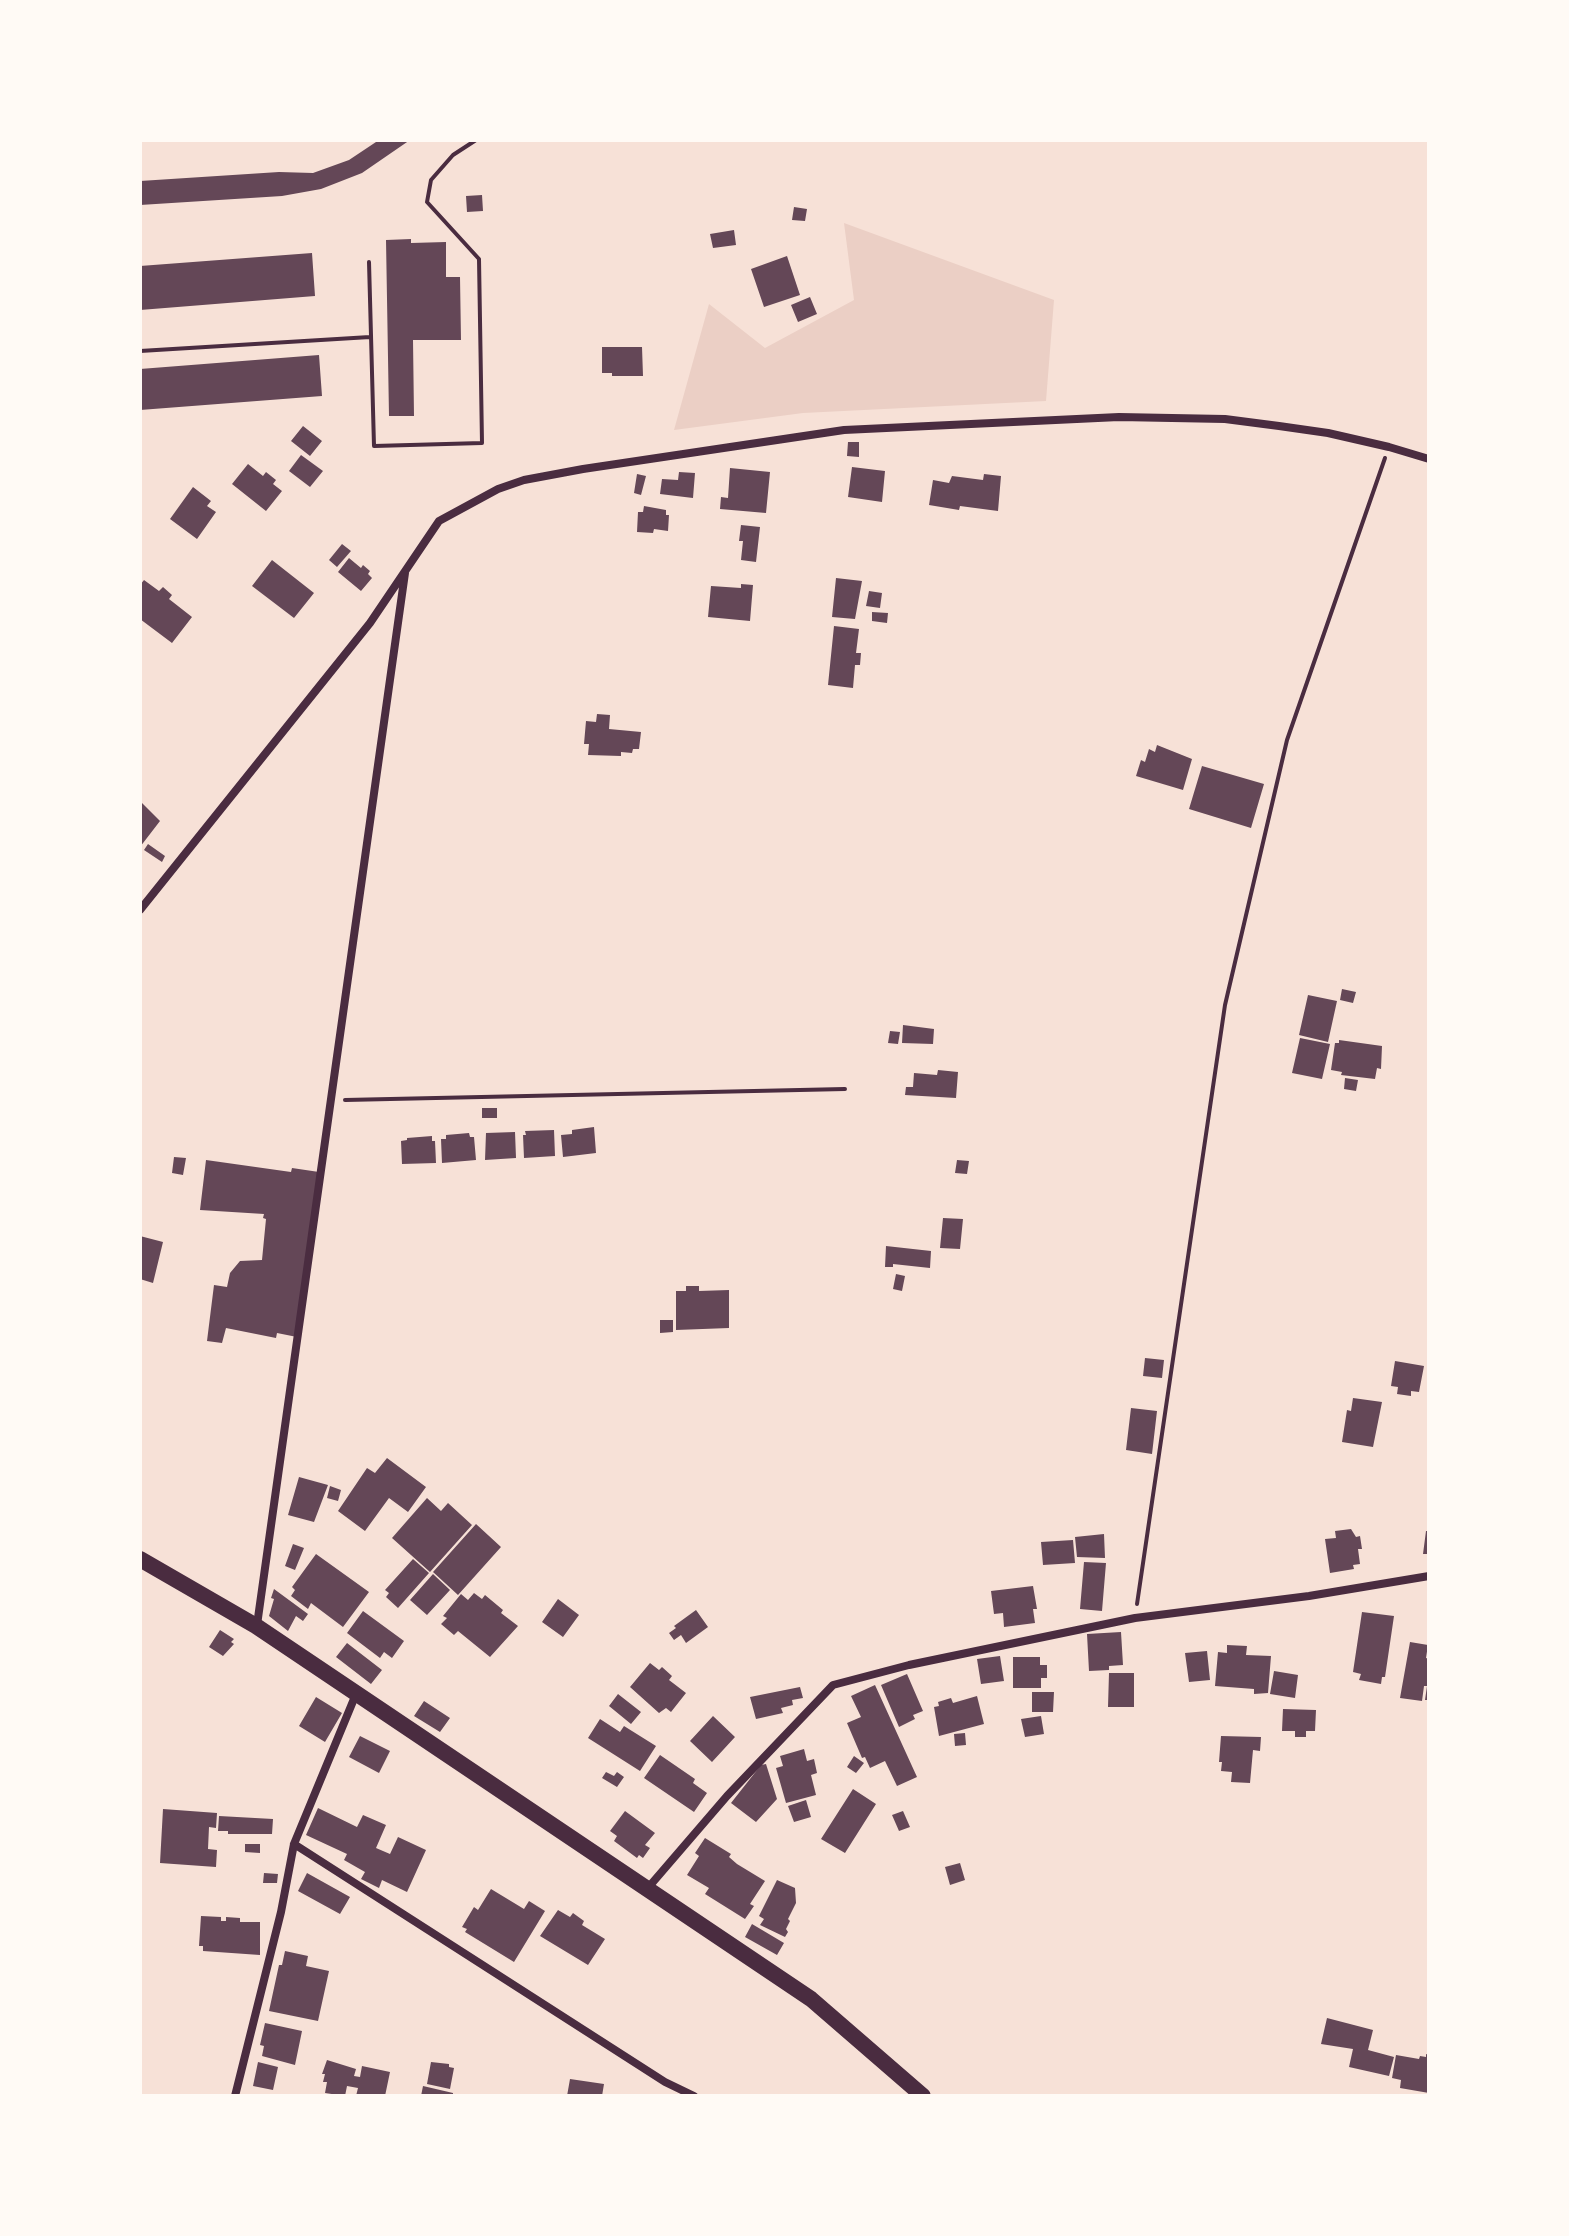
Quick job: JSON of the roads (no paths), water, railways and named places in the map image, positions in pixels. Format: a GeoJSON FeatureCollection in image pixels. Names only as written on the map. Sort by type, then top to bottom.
{"type":"FeatureCollection","features":[{"type":"Feature","properties":{"kind":"main road"},"geometry":{"type":"LineString","coordinates":[[140,1559],[256,1626],[811,1999],[923,2096]]}},
{"type":"Feature","properties":{"kind":"street"},"geometry":{"type":"LineString","coordinates":[[140,910],[370,623],[439,521],[498,489],[524,480],[844,430],[1119,417],[1225,419],[1328,433],[1429,459]]}},
{"type":"Feature","properties":{"kind":"street"},"geometry":{"type":"LineString","coordinates":[[256,1626],[405,571]]}},
{"type":"Feature","properties":{"kind":"street"},"geometry":{"type":"LineString","coordinates":[[647,1889],[727,1796],[833,1685],[909,1665],[1135,1618],[1309,1596],[1429,1576]]}},
{"type":"Feature","properties":{"kind":"street"},"geometry":{"type":"LineString","coordinates":[[235,2096],[281,1912],[294,1844],[356,1694]]}},
{"type":"Feature","properties":{"kind":"street"},"geometry":{"type":"LineString","coordinates":[[294,1844],[665,2082],[694,2096]]}}]}
